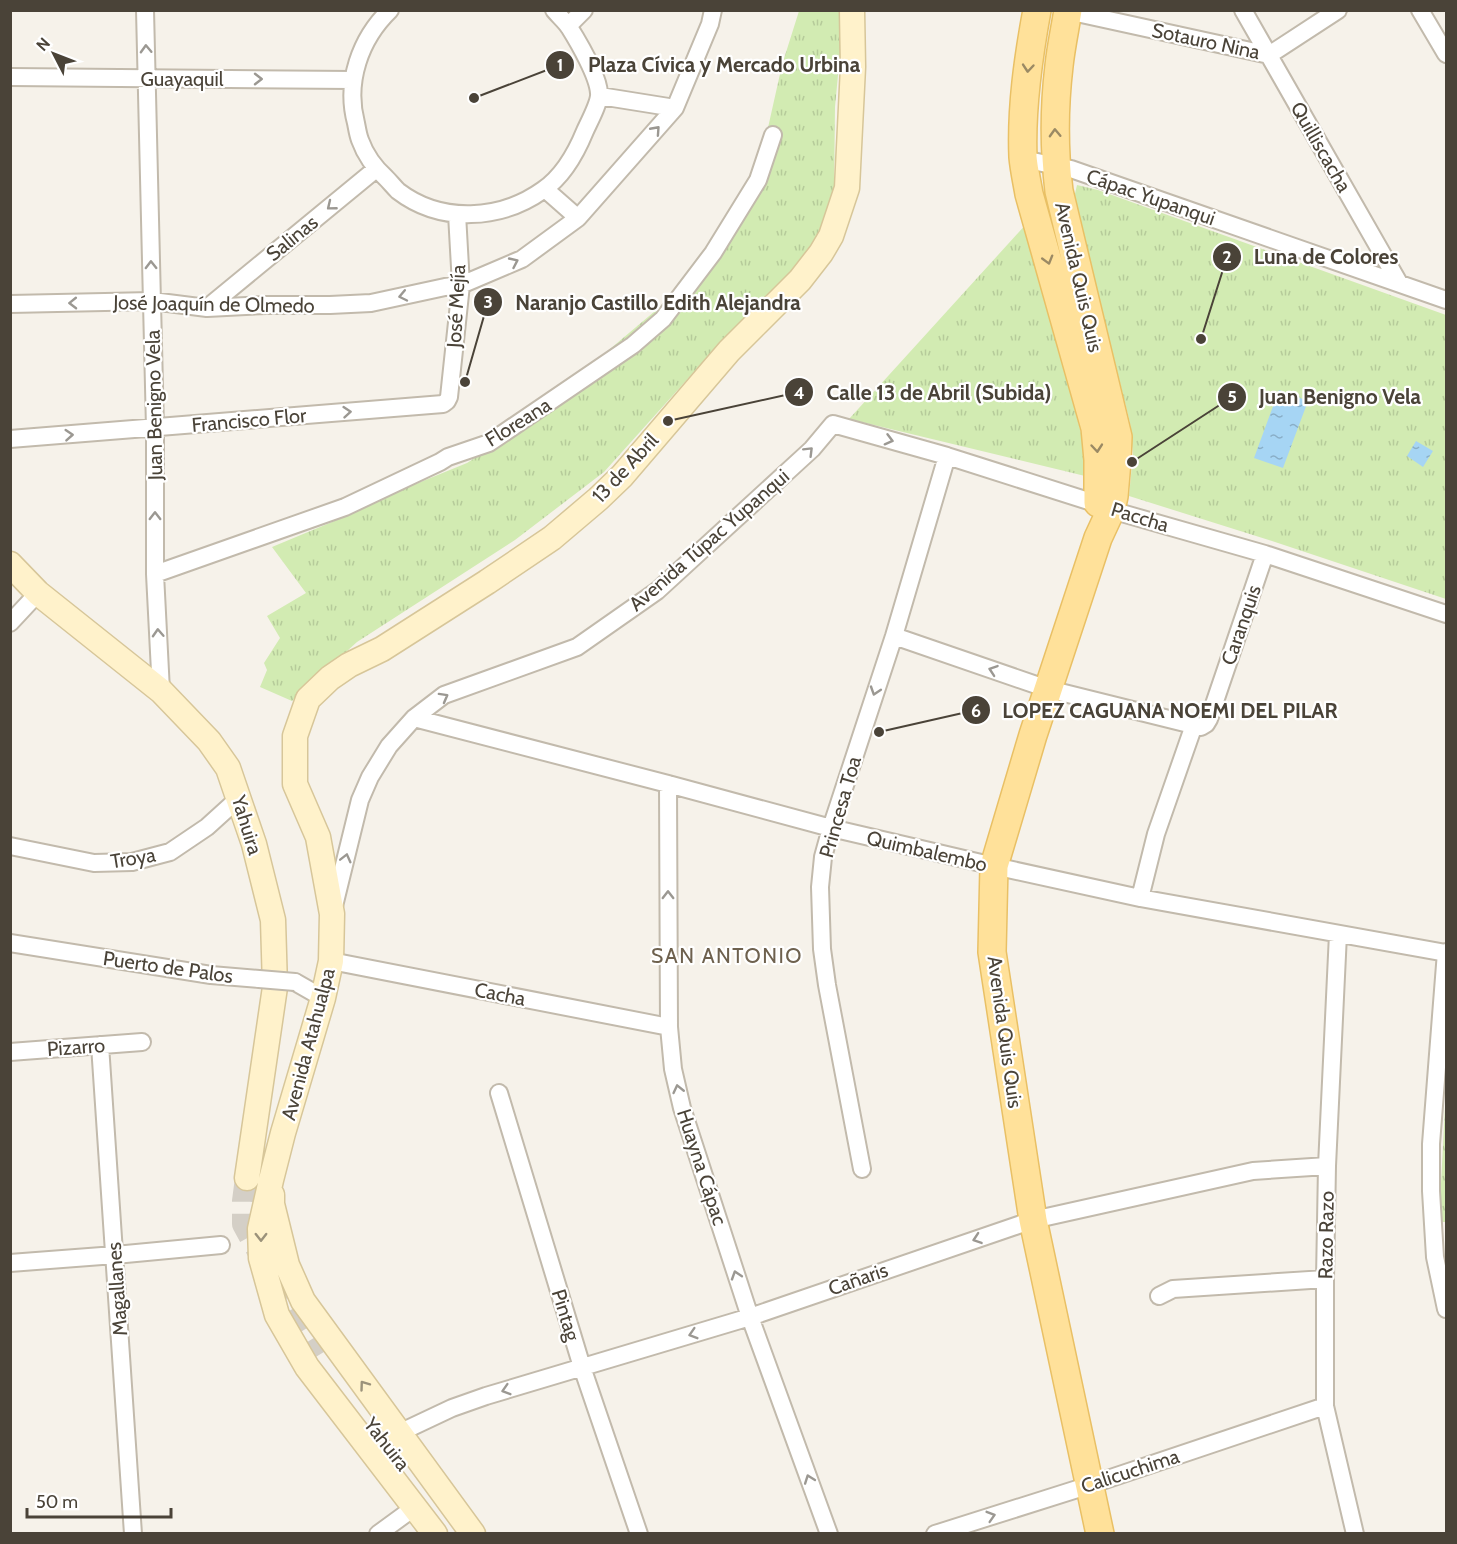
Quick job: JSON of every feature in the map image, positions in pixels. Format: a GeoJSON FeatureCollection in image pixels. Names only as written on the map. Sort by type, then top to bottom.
{"type":"FeatureCollection","features":[{"type":"Feature","properties":{"kind":"main road","name":"Avenida Quis Quis"},"geometry":{"type":"LineString","coordinates":[[1037,10],[1029,54],[1023,122],[1023,159],[1029,194],[1095,428],[1105,507]]}},
{"type":"Feature","properties":{"kind":"main road","name":"Avenida Quis Quis"},"geometry":{"type":"LineString","coordinates":[[1066,11],[1055,124],[1056,166],[1062,203],[1118,437],[1117,462],[1098,538],[1033,735],[994,867],[992,952],[1033,1220],[1100,1533]]}},
{"type":"Feature","properties":{"kind":"street","name":"Juan Benigno Vela"},"geometry":{"type":"LineString","coordinates":[[145,10],[155,428],[155,574],[161,691]]}},
{"type":"Feature","properties":{"kind":"street"},"geometry":{"type":"LineString","coordinates":[[390,10],[377,23],[361,50],[353,80],[353,111],[360,141],[376,169],[399,191],[426,207],[457,214],[488,214],[518,205],[545,189],[566,166],[582,139],[600,96],[595,76],[568,26],[554,10]]}},
{"type":"Feature","properties":{"kind":"street"},"geometry":{"type":"LineString","coordinates":[[568,26],[584,10]]}},
{"type":"Feature","properties":{"kind":"street","name":"José Joaquín de Olmedo"},"geometry":{"type":"LineString","coordinates":[[10,304],[152,301],[207,308],[330,305],[371,303],[461,285],[522,259],[578,218],[675,108],[710,24],[712,10]]}},
{"type":"Feature","properties":{"kind":"street","name":"13 de Abril"},"geometry":{"type":"LineString","coordinates":[[308,699],[349,664],[382,649],[552,538],[598,499],[622,476],[729,351],[801,280],[831,236],[847,188],[852,78],[852,10]]}},
{"type":"Feature","properties":{"kind":"street","name":"Quilliscacha"},"geometry":{"type":"LineString","coordinates":[[1243,10],[1399,283]]}},
{"type":"Feature","properties":{"kind":"street","name":"Sotauro Nina"},"geometry":{"type":"LineString","coordinates":[[1066,11],[1269,55],[1338,10]]}},
{"type":"Feature","properties":{"kind":"street"},"geometry":{"type":"LineString","coordinates":[[1420,10],[1446,54]]}},
{"type":"Feature","properties":{"kind":"street","name":"Guayaquil"},"geometry":{"type":"LineString","coordinates":[[10,78],[353,80]]}},
{"type":"Feature","properties":{"kind":"street"},"geometry":{"type":"LineString","coordinates":[[600,96],[675,108]]}},
{"type":"Feature","properties":{"kind":"street","name":"Floreana"},"geometry":{"type":"LineString","coordinates":[[155,574],[345,507],[448,457],[489,442],[633,345],[663,319],[713,253],[758,180],[773,135]]}},
{"type":"Feature","properties":{"kind":"street","name":"Cápac Yupanqui"},"geometry":{"type":"LineString","coordinates":[[1023,159],[1071,169],[1446,300]]}},
{"type":"Feature","properties":{"kind":"street","name":"Salinas"},"geometry":{"type":"LineString","coordinates":[[207,308],[376,169]]}},
{"type":"Feature","properties":{"kind":"street"},"geometry":{"type":"LineString","coordinates":[[545,189],[578,218]]}},
{"type":"Feature","properties":{"kind":"street","name":"José Mejía"},"geometry":{"type":"LineString","coordinates":[[449,397],[461,285],[457,214]]}},
{"type":"Feature","properties":{"kind":"street","name":"Francisco Flor"},"geometry":{"type":"LineString","coordinates":[[10,439],[443,404],[449,397]]}},
{"type":"Feature","properties":{"kind":"street","name":"Paccha"},"geometry":{"type":"LineString","coordinates":[[833,424],[947,456],[1105,507],[1265,554],[1446,614]]}},
{"type":"Feature","properties":{"kind":"street","name":"Avenida Túpac Yupanqui"},"geometry":{"type":"LineString","coordinates":[[332,914],[360,800],[370,777],[389,746],[414,718],[444,695],[577,647],[657,591],[812,449],[833,424]]}},
{"type":"Feature","properties":{"kind":"street","name":"Princesa Toa"},"geometry":{"type":"LineString","coordinates":[[862,1169],[822,949],[820,887],[823,857],[894,636],[947,456]]}},
{"type":"Feature","properties":{"kind":"street","name":"Caranquis"},"geometry":{"type":"LineString","coordinates":[[1140,898],[1156,834],[1197,726],[1206,724],[1209,719],[1265,554]]}},
{"type":"Feature","properties":{"kind":"street","name":"Yahuira"},"geometry":{"type":"LineString","coordinates":[[10,564],[38,593],[161,691],[209,741],[228,768],[254,844],[273,921],[275,987],[247,1178]]}},
{"type":"Feature","properties":{"kind":"street"},"geometry":{"type":"LineString","coordinates":[[10,624],[38,593]]}},
{"type":"Feature","properties":{"kind":"street"},"geometry":{"type":"LineString","coordinates":[[894,636],[1048,689],[1197,726]]}},
{"type":"Feature","properties":{"kind":"street","name":"Avenida Atahualpa"},"geometry":{"type":"LineString","coordinates":[[308,699],[295,736],[295,784],[318,837],[332,914],[331,961],[323,998],[283,1133],[260,1229],[261,1258],[277,1316],[307,1366],[435,1533]]}},
{"type":"Feature","properties":{"kind":"street","name":"Quimbalembo"},"geometry":{"type":"LineString","coordinates":[[414,718],[831,828],[994,867],[1140,898],[1446,952]]}},
{"type":"Feature","properties":{"kind":"street","name":"Huayna Cápac"},"geometry":{"type":"LineString","coordinates":[[668,784],[669,1027],[673,1070],[682,1108],[750,1317],[829,1533]]}},
{"type":"Feature","properties":{"kind":"street","name":"Troya"},"geometry":{"type":"LineString","coordinates":[[10,846],[94,863],[132,862],[170,852],[207,827],[239,798]]}},
{"type":"Feature","properties":{"kind":"street","name":"Razo Razo"},"geometry":{"type":"LineString","coordinates":[[1338,934],[1327,1166],[1325,1406],[1355,1533]]}},
{"type":"Feature","properties":{"kind":"street","name":"Puerto de Palos"},"geometry":{"type":"LineString","coordinates":[[10,943],[211,975],[295,982],[323,998]]}},
{"type":"Feature","properties":{"kind":"street"},"geometry":{"type":"LineString","coordinates":[[1446,952],[1431,1144],[1432,1223],[1440,1235],[1435,1257],[1446,1309]]}},
{"type":"Feature","properties":{"kind":"street","name":"Cacha"},"geometry":{"type":"LineString","coordinates":[[331,961],[669,1027]]}},
{"type":"Feature","properties":{"kind":"street","name":"Pizarro"},"geometry":{"type":"LineString","coordinates":[[10,1052],[142,1042]]}},
{"type":"Feature","properties":{"kind":"street","name":"Magallanes"},"geometry":{"type":"LineString","coordinates":[[100,1045],[133,1533]]}},
{"type":"Feature","properties":{"kind":"street","name":"Pintag"},"geometry":{"type":"LineString","coordinates":[[499,1094],[582,1367],[639,1533]]}},
{"type":"Feature","properties":{"kind":"street","name":"Cañaris"},"geometry":{"type":"LineString","coordinates":[[399,1434],[464,1404],[750,1317],[1033,1220],[1253,1171],[1327,1166]]}},
{"type":"Feature","properties":{"kind":"street","name":"Avenida Atahualpa"},"geometry":{"type":"LineString","coordinates":[[272,1180],[272,1204],[288,1265],[303,1301],[473,1533]]}},
{"type":"Feature","properties":{"kind":"street"},"geometry":{"type":"LineString","coordinates":[[10,1263],[221,1245]]}},
{"type":"Feature","properties":{"kind":"street"},"geometry":{"type":"LineString","coordinates":[[1159,1296],[1173,1289],[1325,1279]]}},
{"type":"Feature","properties":{"kind":"street","name":"Yahuira"},"geometry":{"type":"LineString","coordinates":[[319,1355],[456,1533]]}},
{"type":"Feature","properties":{"kind":"street","name":"Calicuchima"},"geometry":{"type":"LineString","coordinates":[[935,1533],[1090,1485],[1325,1406]]}},
{"type":"Feature","properties":{"kind":"street"},"geometry":{"type":"LineString","coordinates":[[378,1533],[415,1507]]}},
{"type":"Feature","properties":{"kind":"green space"},"geometry":{"type":"Polygon","coordinates":[[[799,11],[844,11],[835,107],[834,192],[819,236],[780,286],[719,344],[604,472],[515,540],[357,642],[292,701],[260,687],[267,670],[264,663],[280,638],[267,616],[306,593],[272,547],[467,463],[539,416],[610,349],[661,306],[732,212],[761,159],[782,65],[799,11]]]}},
{"type":"Feature","properties":{"kind":"green space"},"geometry":{"type":"Polygon","coordinates":[[[1077,185],[1098,190],[1446,315],[1446,599],[1129,496],[1133,454],[1130,423],[1074,198],[1077,185]]]}},
{"type":"Feature","properties":{"kind":"green space"},"geometry":{"type":"Polygon","coordinates":[[[1028,222],[1084,445],[1085,476],[849,419],[1028,222]]]}},
{"type":"Feature","properties":{"kind":"green space"},"geometry":{"type":"Polygon","coordinates":[[[1446,1088],[1446,1222],[1439,1222],[1446,1088]]]}},
{"type":"Feature","properties":{"kind":"water"},"geometry":{"type":"Polygon","coordinates":[[[1279,390],[1308,401],[1283,468],[1254,458],[1279,390]]]}},
{"type":"Feature","properties":{"kind":"water"},"geometry":{"type":"Polygon","coordinates":[[[1416,441],[1433,451],[1423,467],[1407,456],[1416,441]]]}},
{"type":"Feature","properties":{"kind":"tunnel"},"geometry":{"type":"LineString","coordinates":[[247,1178],[244,1224],[319,1355]]}},
{"type":"Feature","properties":{"kind":"place","name":"Plaza Cívica y Mercado Urbina"},"geometry":{"type":"Point","coordinates":[474,98]}},
{"type":"Feature","properties":{"kind":"place","name":"Luna de Colores"},"geometry":{"type":"Point","coordinates":[1201,339]}},
{"type":"Feature","properties":{"kind":"place","name":"Naranjo Castillo Edith Alejandra"},"geometry":{"type":"Point","coordinates":[465,382]}},
{"type":"Feature","properties":{"kind":"place","name":"Calle 13 de Abril (Subida)"},"geometry":{"type":"Point","coordinates":[668,421]}},
{"type":"Feature","properties":{"kind":"place","name":"Juan Benigno Vela"},"geometry":{"type":"Point","coordinates":[1132,462]}},
{"type":"Feature","properties":{"kind":"place","name":"LOPEZ CAGUANA NOEMI DEL PILAR"},"geometry":{"type":"Point","coordinates":[879,732]}},
{"type":"Feature","properties":{"kind":"district","name":"SAN ANTONIO"},"geometry":{"type":"Point","coordinates":[727,955]}}]}
